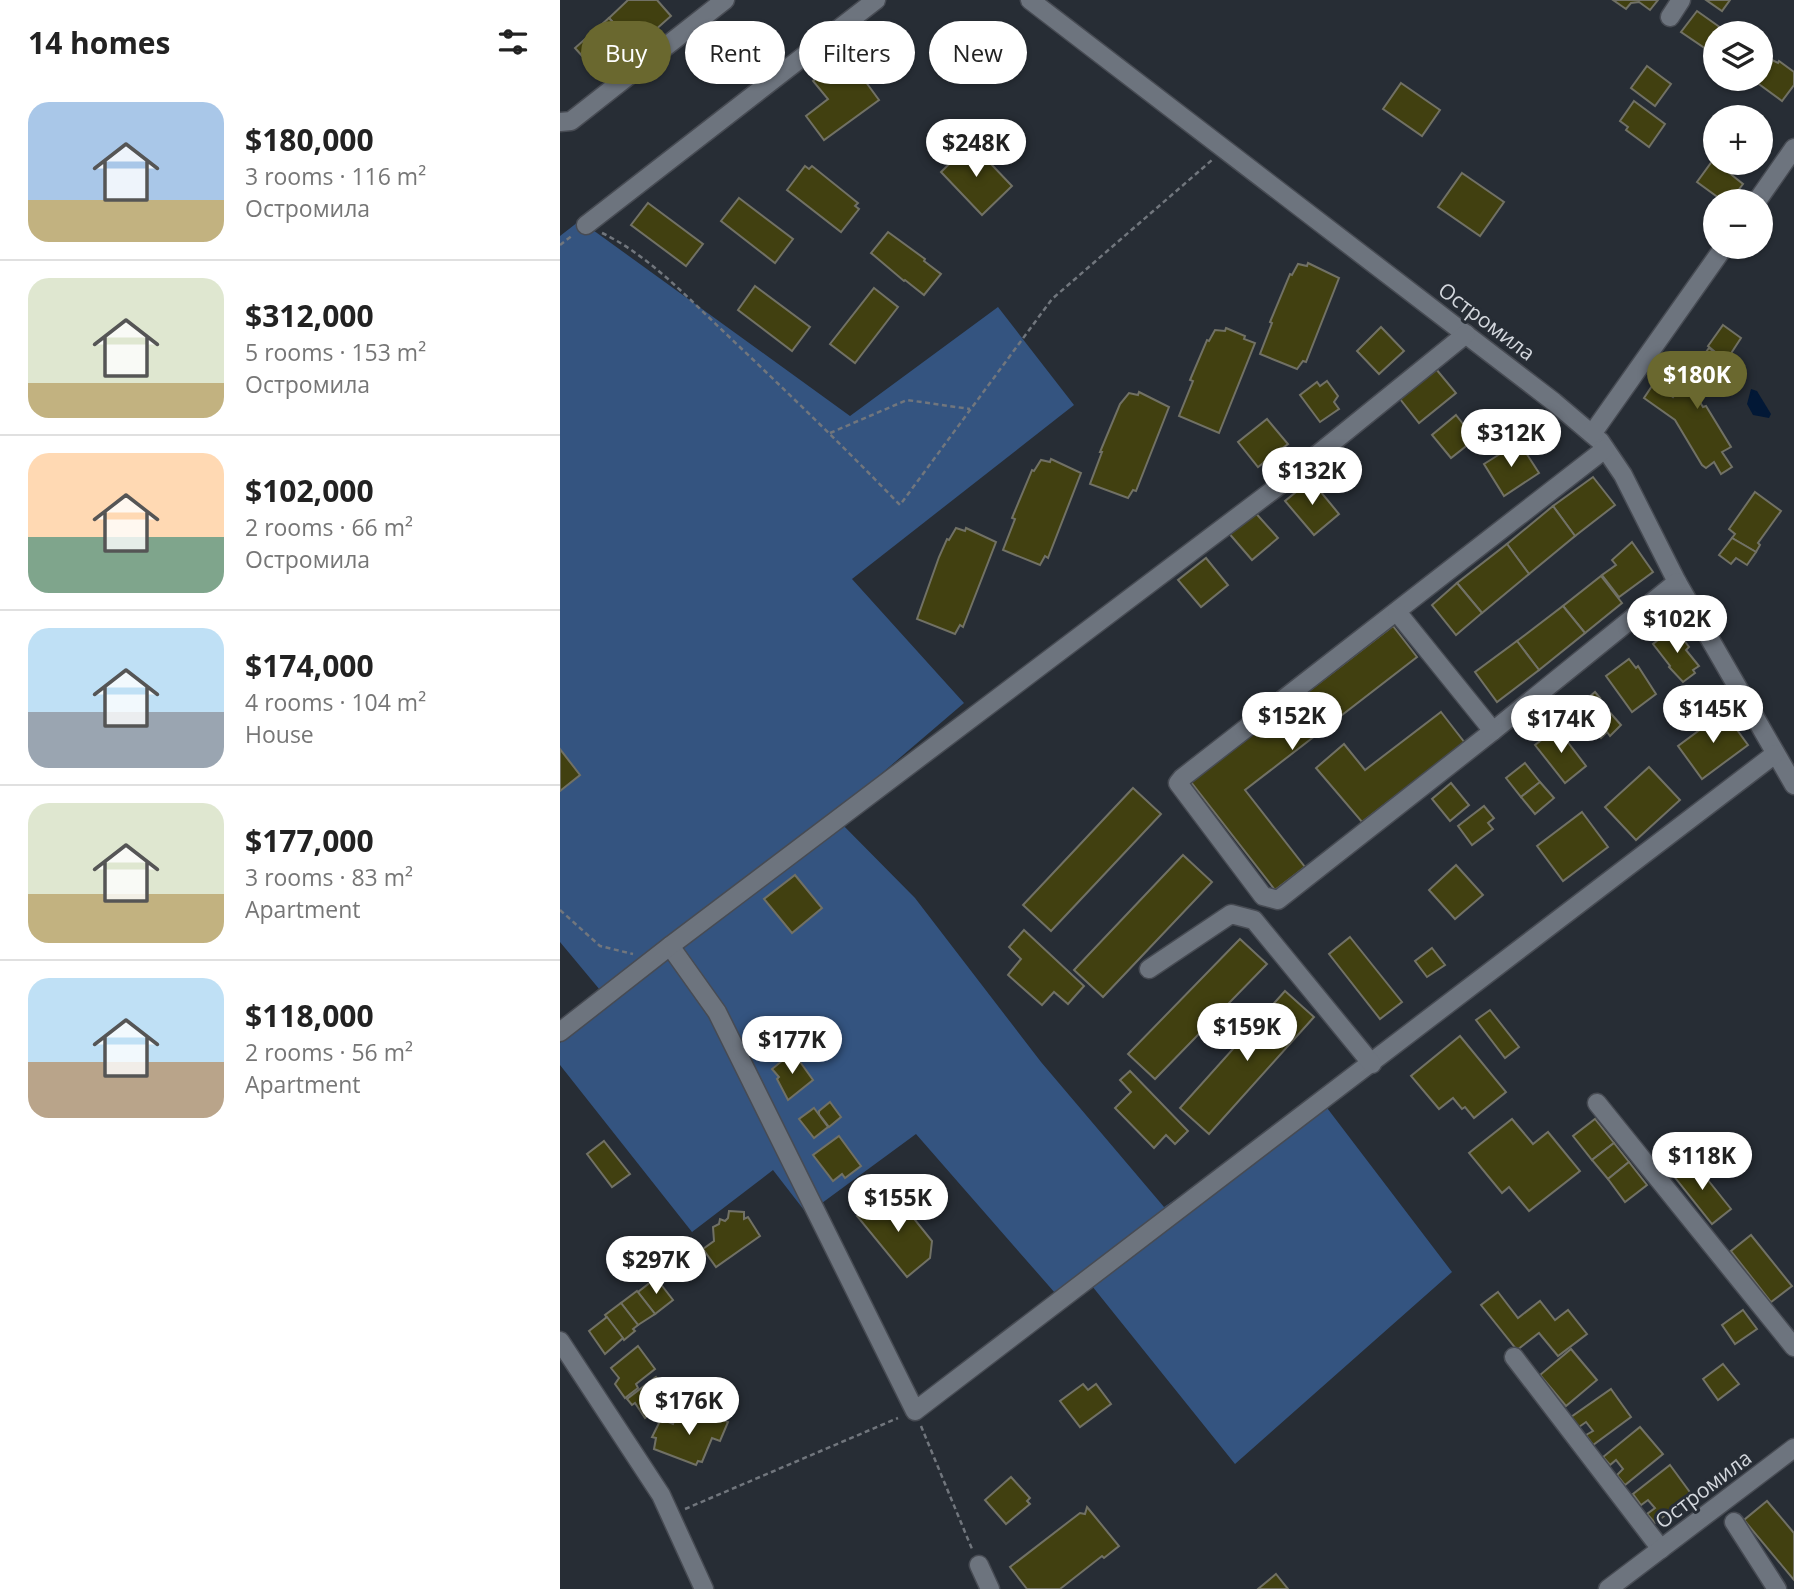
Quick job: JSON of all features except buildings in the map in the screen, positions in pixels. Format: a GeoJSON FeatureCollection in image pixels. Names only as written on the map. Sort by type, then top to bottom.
{"type":"FeatureCollection","features":[{"type":"Feature","properties":{"kind":"street"},"geometry":{"type":"LineString","coordinates":[[560,122],[571,121],[725,0]]}},
{"type":"Feature","properties":{"kind":"street"},"geometry":{"type":"LineString","coordinates":[[586,225],[876,0]]}},
{"type":"Feature","properties":{"kind":"street","name":"Остромила"},"geometry":{"type":"LineString","coordinates":[[1030,0],[1466,334],[1592,434],[1623,475],[1677,582],[1794,785]]}},
{"type":"Feature","properties":{"kind":"street"},"geometry":{"type":"LineString","coordinates":[[1671,17],[1681,0]]}},
{"type":"Feature","properties":{"kind":"street"},"geometry":{"type":"LineString","coordinates":[[1765,189],[1794,148]]}},
{"type":"Feature","properties":{"kind":"street"},"geometry":{"type":"LineString","coordinates":[[1592,434],[1716,259]]}},
{"type":"Feature","properties":{"kind":"street"},"geometry":{"type":"LineString","coordinates":[[560,1031],[1270,492],[1466,334]]}},
{"type":"Feature","properties":{"kind":"street"},"geometry":{"type":"LineString","coordinates":[[1605,449],[1178,783],[1263,896],[1278,900],[1677,582]]}},
{"type":"Feature","properties":{"kind":"street"},"geometry":{"type":"LineString","coordinates":[[1398,612],[1493,731]]}},
{"type":"Feature","properties":{"kind":"street"},"geometry":{"type":"LineString","coordinates":[[670,946],[717,1012],[915,1411],[1775,754]]}},
{"type":"Feature","properties":{"kind":"street"},"geometry":{"type":"LineString","coordinates":[[1149,968],[1231,914],[1254,920],[1372,1064]]}},
{"type":"Feature","properties":{"kind":"street"},"geometry":{"type":"LineString","coordinates":[[1597,1103],[1794,1347]]}},
{"type":"Feature","properties":{"kind":"street"},"geometry":{"type":"LineString","coordinates":[[560,1341],[661,1496],[704,1589]]}},
{"type":"Feature","properties":{"kind":"street"},"geometry":{"type":"LineString","coordinates":[[1514,1357],[1661,1549]]}},
{"type":"Feature","properties":{"kind":"street","name":"Остромила"},"geometry":{"type":"LineString","coordinates":[[1608,1589],[1794,1448]]}},
{"type":"Feature","properties":{"kind":"street"},"geometry":{"type":"LineString","coordinates":[[1734,1522],[1777,1589]]}},
{"type":"Feature","properties":{"kind":"street"},"geometry":{"type":"LineString","coordinates":[[979,1565],[990,1589]]}},
{"type":"Feature","properties":{"kind":"path"},"geometry":{"type":"LineString","coordinates":[[560,245],[586,225],[618,240],[671,282],[830,433],[900,505],[1052,299],[1225,149]]}},
{"type":"Feature","properties":{"kind":"path"},"geometry":{"type":"LineString","coordinates":[[830,433],[907,400],[970,410]]}},
{"type":"Feature","properties":{"kind":"path"},"geometry":{"type":"LineString","coordinates":[[560,910],[600,946],[636,955]]}},
{"type":"Feature","properties":{"kind":"path"},"geometry":{"type":"LineString","coordinates":[[670,1515],[915,1411],[979,1565]]}},
{"type":"Feature","properties":{"kind":"shaded area"},"geometry":{"type":"Polygon","coordinates":[[[587,215],[586,225],[850,416],[998,307],[1074,405],[852,579],[964,703],[833,815],[915,898],[1041,1062],[1164,1207],[1321,1100],[1452,1272],[1235,1464],[1088,1281],[1062,1301],[916,1134],[807,1214],[773,1170],[692,1232],[560,1065],[560,1043],[600,990],[560,942],[560,236],[587,215]]]}},
{"type":"Feature","properties":{"kind":"shaded area"},"geometry":{"type":"Polygon","coordinates":[[[1751,389],[1757,391],[1771,414],[1769,418],[1753,415],[1747,404],[1751,389]]]}}]}
